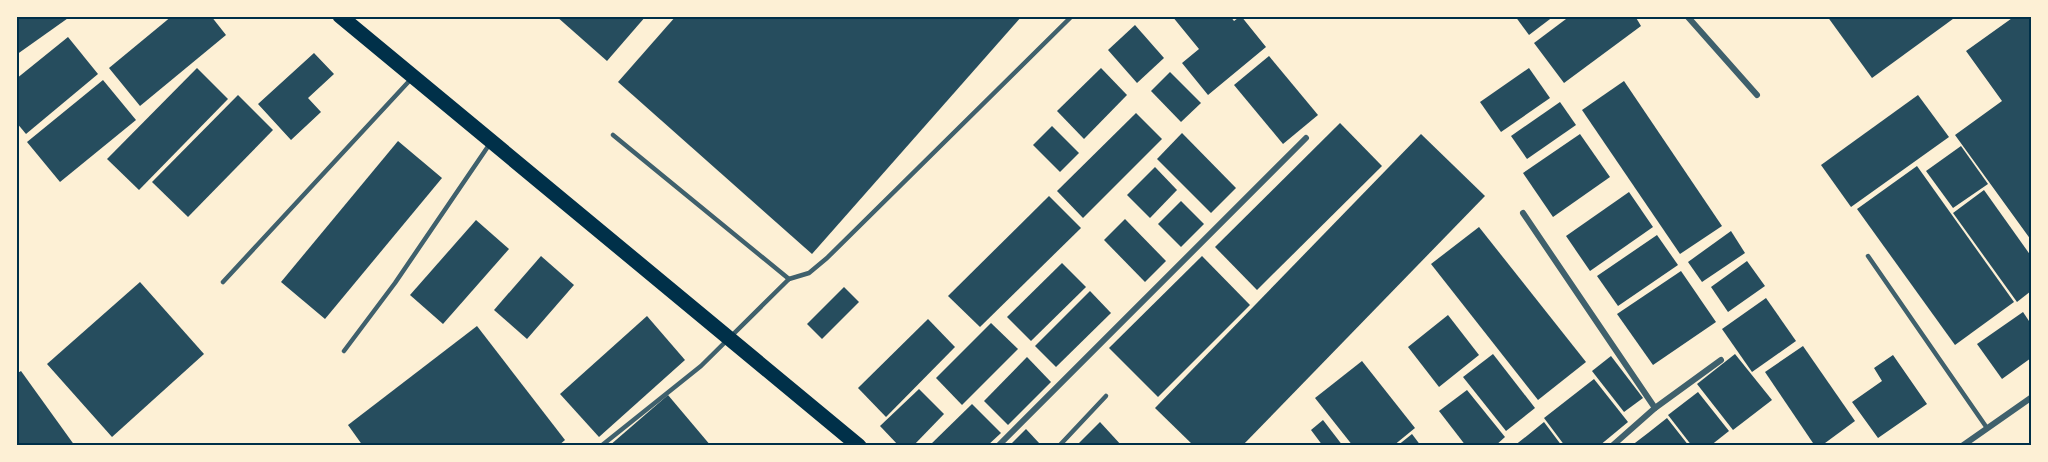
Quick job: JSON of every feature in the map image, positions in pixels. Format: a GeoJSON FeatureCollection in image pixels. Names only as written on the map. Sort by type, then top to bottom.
{"type":"FeatureCollection","features":[{"type":"Feature","properties":{"kind":"main road"},"geometry":{"type":"LineString","coordinates":[[340,16],[859,446]]}},
{"type":"Feature","properties":{"kind":"street"},"geometry":{"type":"LineString","coordinates":[[1687,16],[1757,95]]}},
{"type":"Feature","properties":{"kind":"street"},"geometry":{"type":"LineString","coordinates":[[998,446],[1306,138]]}},
{"type":"Feature","properties":{"kind":"street"},"geometry":{"type":"LineString","coordinates":[[1523,213],[1655,408]]}},
{"type":"Feature","properties":{"kind":"street"},"geometry":{"type":"LineString","coordinates":[[1611,446],[1655,408],[1721,360]]}},
{"type":"Feature","properties":{"kind":"street"},"geometry":{"type":"LineString","coordinates":[[1962,446],[2031,398]]}},
{"type":"Feature","properties":{"kind":"lane"},"geometry":{"type":"LineString","coordinates":[[601,446],[701,366],[789,279],[810,273],[828,258],[1072,16]]}},
{"type":"Feature","properties":{"kind":"lane"},"geometry":{"type":"LineString","coordinates":[[223,282],[413,76]]}},
{"type":"Feature","properties":{"kind":"lane"},"geometry":{"type":"LineString","coordinates":[[613,135],[789,279]]}},
{"type":"Feature","properties":{"kind":"lane"},"geometry":{"type":"LineString","coordinates":[[344,351],[395,283],[491,141]]}},
{"type":"Feature","properties":{"kind":"lane"},"geometry":{"type":"LineString","coordinates":[[1868,256],[1987,428]]}},
{"type":"Feature","properties":{"kind":"lane"},"geometry":{"type":"LineString","coordinates":[[1059,446],[1106,396]]}},
{"type":"Feature","properties":{"kind":"building"},"geometry":{"type":"Polygon","coordinates":[[[16,16],[71,16],[16,55],[16,16]]]}},
{"type":"Feature","properties":{"kind":"building"},"geometry":{"type":"Polygon","coordinates":[[[172,16],[211,16],[226,35],[140,106],[109,68],[172,16]]]}},
{"type":"Feature","properties":{"kind":"building"},"geometry":{"type":"Polygon","coordinates":[[[556,16],[646,16],[607,61],[556,16]]]}},
{"type":"Feature","properties":{"kind":"building"},"geometry":{"type":"Polygon","coordinates":[[[676,16],[1022,16],[812,254],[618,82],[676,16]]]}},
{"type":"Feature","properties":{"kind":"building"},"geometry":{"type":"Polygon","coordinates":[[[1172,16],[1230,16],[1234,21],[1241,16],[1266,47],[1208,95],[1182,63],[1199,49],[1172,16]]]}},
{"type":"Feature","properties":{"kind":"building"},"geometry":{"type":"Polygon","coordinates":[[[1515,16],[1554,16],[1529,35],[1515,16]]]}},
{"type":"Feature","properties":{"kind":"building"},"geometry":{"type":"Polygon","coordinates":[[[1570,16],[1635,16],[1641,26],[1564,83],[1534,43],[1570,16]]]}},
{"type":"Feature","properties":{"kind":"building"},"geometry":{"type":"Polygon","coordinates":[[[1827,16],[1957,16],[1872,78],[1827,16]]]}},
{"type":"Feature","properties":{"kind":"building"},"geometry":{"type":"Polygon","coordinates":[[[2015,16],[2028,16],[2031,22],[2031,240],[1955,135],[2002,101],[1966,51],[2015,16]]]}},
{"type":"Feature","properties":{"kind":"building"},"geometry":{"type":"Polygon","coordinates":[[[1135,25],[1164,58],[1137,83],[1108,50],[1135,25]]]}},
{"type":"Feature","properties":{"kind":"building"},"geometry":{"type":"Polygon","coordinates":[[[68,37],[98,74],[26,134],[16,122],[16,79],[68,37]]]}},
{"type":"Feature","properties":{"kind":"building"},"geometry":{"type":"Polygon","coordinates":[[[314,53],[334,74],[308,98],[321,112],[291,140],[258,104],[314,53]]]}},
{"type":"Feature","properties":{"kind":"building"},"geometry":{"type":"Polygon","coordinates":[[[1269,56],[1318,115],[1283,144],[1234,85],[1269,56]]]}},
{"type":"Feature","properties":{"kind":"building"},"geometry":{"type":"Polygon","coordinates":[[[197,68],[228,99],[139,190],[107,159],[197,68]]]}},
{"type":"Feature","properties":{"kind":"building"},"geometry":{"type":"Polygon","coordinates":[[[1101,68],[1127,95],[1084,139],[1057,111],[1101,68]]]}},
{"type":"Feature","properties":{"kind":"building"},"geometry":{"type":"Polygon","coordinates":[[[1529,68],[1550,98],[1501,132],[1480,102],[1529,68]]]}},
{"type":"Feature","properties":{"kind":"building"},"geometry":{"type":"Polygon","coordinates":[[[1170,72],[1201,103],[1181,122],[1151,91],[1170,72]]]}},
{"type":"Feature","properties":{"kind":"building"},"geometry":{"type":"Polygon","coordinates":[[[103,80],[136,120],[60,182],[27,142],[103,80]]]}},
{"type":"Feature","properties":{"kind":"building"},"geometry":{"type":"Polygon","coordinates":[[[1624,81],[1722,226],[1680,254],[1582,110],[1624,81]]]}},
{"type":"Feature","properties":{"kind":"building"},"geometry":{"type":"Polygon","coordinates":[[[238,95],[273,130],[188,217],[152,182],[238,95]]]}},
{"type":"Feature","properties":{"kind":"building"},"geometry":{"type":"Polygon","coordinates":[[[1918,95],[1949,137],[1851,207],[1821,165],[1918,95]]]}},
{"type":"Feature","properties":{"kind":"building"},"geometry":{"type":"Polygon","coordinates":[[[1560,102],[1576,125],[1527,159],[1511,136],[1560,102]]]}},
{"type":"Feature","properties":{"kind":"building"},"geometry":{"type":"Polygon","coordinates":[[[1136,113],[1162,139],[1083,218],[1057,191],[1136,113]]]}},
{"type":"Feature","properties":{"kind":"building"},"geometry":{"type":"Polygon","coordinates":[[[1340,123],[1382,166],[1257,290],[1215,247],[1340,123]]]}},
{"type":"Feature","properties":{"kind":"building"},"geometry":{"type":"Polygon","coordinates":[[[1052,126],[1079,153],[1060,172],[1033,145],[1052,126]]]}},
{"type":"Feature","properties":{"kind":"building"},"geometry":{"type":"Polygon","coordinates":[[[1182,133],[1236,188],[1211,213],[1157,159],[1182,133]]]}},
{"type":"Feature","properties":{"kind":"building"},"geometry":{"type":"Polygon","coordinates":[[[1421,134],[1485,196],[1242,446],[1194,446],[1155,408],[1421,134]]]}},
{"type":"Feature","properties":{"kind":"building"},"geometry":{"type":"Polygon","coordinates":[[[1580,134],[1610,177],[1553,217],[1523,173],[1580,134]]]}},
{"type":"Feature","properties":{"kind":"building"},"geometry":{"type":"Polygon","coordinates":[[[398,141],[442,178],[325,319],[281,282],[398,141]]]}},
{"type":"Feature","properties":{"kind":"building"},"geometry":{"type":"Polygon","coordinates":[[[1961,146],[1988,184],[1953,208],[1926,171],[1961,146]]]}},
{"type":"Feature","properties":{"kind":"building"},"geometry":{"type":"Polygon","coordinates":[[[1917,166],[2014,302],[1955,345],[1857,209],[1917,166]]]}},
{"type":"Feature","properties":{"kind":"building"},"geometry":{"type":"Polygon","coordinates":[[[1155,167],[1177,190],[1150,218],[1127,195],[1155,167]]]}},
{"type":"Feature","properties":{"kind":"building"},"geometry":{"type":"Polygon","coordinates":[[[1984,190],[2031,256],[2031,291],[2017,302],[1953,213],[1984,190]]]}},
{"type":"Feature","properties":{"kind":"building"},"geometry":{"type":"Polygon","coordinates":[[[1629,192],[1653,227],[1590,271],[1566,236],[1629,192]]]}},
{"type":"Feature","properties":{"kind":"building"},"geometry":{"type":"Polygon","coordinates":[[[1049,196],[1081,228],[980,327],[948,296],[1049,196]]]}},
{"type":"Feature","properties":{"kind":"building"},"geometry":{"type":"Polygon","coordinates":[[[1181,201],[1204,224],[1181,247],[1158,224],[1181,201]]]}},
{"type":"Feature","properties":{"kind":"building"},"geometry":{"type":"Polygon","coordinates":[[[1125,219],[1166,261],[1145,282],[1104,240],[1125,219]]]}},
{"type":"Feature","properties":{"kind":"building"},"geometry":{"type":"Polygon","coordinates":[[[476,220],[509,249],[443,324],[410,295],[476,220]]]}},
{"type":"Feature","properties":{"kind":"building"},"geometry":{"type":"Polygon","coordinates":[[[1479,227],[1586,362],[1538,400],[1431,264],[1479,227]]]}},
{"type":"Feature","properties":{"kind":"building"},"geometry":{"type":"Polygon","coordinates":[[[1731,231],[1745,253],[1702,282],[1688,262],[1731,231]]]}},
{"type":"Feature","properties":{"kind":"building"},"geometry":{"type":"Polygon","coordinates":[[[1657,235],[1678,265],[1618,306],[1597,276],[1657,235]]]}},
{"type":"Feature","properties":{"kind":"building"},"geometry":{"type":"Polygon","coordinates":[[[541,256],[574,285],[527,339],[494,310],[541,256]]]}},
{"type":"Feature","properties":{"kind":"building"},"geometry":{"type":"Polygon","coordinates":[[[1202,256],[1250,305],[1158,397],[1109,348],[1202,256]]]}},
{"type":"Feature","properties":{"kind":"building"},"geometry":{"type":"Polygon","coordinates":[[[1747,261],[1765,286],[1728,312],[1711,287],[1747,261]]]}},
{"type":"Feature","properties":{"kind":"building"},"geometry":{"type":"Polygon","coordinates":[[[1062,263],[1086,287],[1031,341],[1007,317],[1062,263]]]}},
{"type":"Feature","properties":{"kind":"building"},"geometry":{"type":"Polygon","coordinates":[[[1681,271],[1716,322],[1653,365],[1617,314],[1681,271]]]}},
{"type":"Feature","properties":{"kind":"building"},"geometry":{"type":"Polygon","coordinates":[[[140,282],[204,354],[112,437],[47,364],[140,282]]]}},
{"type":"Feature","properties":{"kind":"building"},"geometry":{"type":"Polygon","coordinates":[[[844,287],[859,302],[822,339],[807,324],[844,287]]]}},
{"type":"Feature","properties":{"kind":"building"},"geometry":{"type":"Polygon","coordinates":[[[1090,291],[1111,313],[1056,367],[1035,346],[1090,291]]]}},
{"type":"Feature","properties":{"kind":"building"},"geometry":{"type":"Polygon","coordinates":[[[1766,298],[1796,341],[1752,372],[1722,329],[1766,298]]]}},
{"type":"Feature","properties":{"kind":"building"},"geometry":{"type":"Polygon","coordinates":[[[2023,312],[2031,324],[2031,358],[2002,379],[1977,344],[2023,312]]]}},
{"type":"Feature","properties":{"kind":"building"},"geometry":{"type":"Polygon","coordinates":[[[1448,315],[1479,355],[1439,387],[1408,347],[1448,315]]]}},
{"type":"Feature","properties":{"kind":"building"},"geometry":{"type":"Polygon","coordinates":[[[647,316],[685,360],[599,437],[560,394],[647,316]]]}},
{"type":"Feature","properties":{"kind":"building"},"geometry":{"type":"Polygon","coordinates":[[[928,319],[955,347],[886,417],[858,388],[928,319]]]}},
{"type":"Feature","properties":{"kind":"building"},"geometry":{"type":"Polygon","coordinates":[[[991,323],[1018,349],[962,405],[936,378],[991,323]]]}},
{"type":"Feature","properties":{"kind":"building"},"geometry":{"type":"Polygon","coordinates":[[[477,326],[565,440],[558,446],[363,446],[348,425],[477,326]]]}},
{"type":"Feature","properties":{"kind":"building"},"geometry":{"type":"Polygon","coordinates":[[[1803,346],[1855,421],[1821,446],[1815,446],[1765,372],[1803,346]]]}},
{"type":"Feature","properties":{"kind":"building"},"geometry":{"type":"Polygon","coordinates":[[[1493,354],[1535,408],[1506,431],[1463,377],[1493,354]]]}},
{"type":"Feature","properties":{"kind":"building"},"geometry":{"type":"Polygon","coordinates":[[[1735,354],[1772,400],[1733,430],[1697,384],[1735,354]]]}},
{"type":"Feature","properties":{"kind":"building"},"geometry":{"type":"Polygon","coordinates":[[[1893,355],[1927,404],[1878,438],[1852,402],[1882,381],[1874,368],[1893,355]]]}},
{"type":"Feature","properties":{"kind":"building"},"geometry":{"type":"Polygon","coordinates":[[[1611,356],[1643,398],[1624,412],[1592,371],[1611,356]]]}},
{"type":"Feature","properties":{"kind":"building"},"geometry":{"type":"Polygon","coordinates":[[[1027,357],[1051,382],[1008,425],[984,401],[1027,357]]]}},
{"type":"Feature","properties":{"kind":"building"},"geometry":{"type":"Polygon","coordinates":[[[1362,361],[1415,428],[1393,446],[1353,446],[1315,398],[1362,361]]]}},
{"type":"Feature","properties":{"kind":"building"},"geometry":{"type":"Polygon","coordinates":[[[21,371],[75,446],[16,446],[16,374],[21,371]]]}},
{"type":"Feature","properties":{"kind":"building"},"geometry":{"type":"Polygon","coordinates":[[[1594,379],[1628,422],[1599,446],[1565,446],[1544,418],[1594,379]]]}},
{"type":"Feature","properties":{"kind":"building"},"geometry":{"type":"Polygon","coordinates":[[[919,389],[944,414],[913,446],[899,446],[880,426],[919,389]]]}},
{"type":"Feature","properties":{"kind":"building"},"geometry":{"type":"Polygon","coordinates":[[[1467,390],[1505,437],[1495,446],[1466,446],[1439,411],[1467,390]]]}},
{"type":"Feature","properties":{"kind":"building"},"geometry":{"type":"Polygon","coordinates":[[[1698,392],[1729,431],[1710,446],[1692,446],[1668,415],[1698,392]]]}},
{"type":"Feature","properties":{"kind":"building"},"geometry":{"type":"Polygon","coordinates":[[[668,395],[711,446],[609,446],[668,395]]]}},
{"type":"Feature","properties":{"kind":"building"},"geometry":{"type":"Polygon","coordinates":[[[972,404],[1001,433],[987,446],[929,446],[972,404]]]}},
{"type":"Feature","properties":{"kind":"building"},"geometry":{"type":"Polygon","coordinates":[[[1667,418],[1689,446],[1631,446],[1648,433],[1667,418]]]}},
{"type":"Feature","properties":{"kind":"building"},"geometry":{"type":"Polygon","coordinates":[[[1323,420],[1343,446],[1323,446],[1311,430],[1323,420]]]}},
{"type":"Feature","properties":{"kind":"building"},"geometry":{"type":"Polygon","coordinates":[[[1100,422],[1122,446],[1076,446],[1100,422]]]}},
{"type":"Feature","properties":{"kind":"building"},"geometry":{"type":"Polygon","coordinates":[[[1544,422],[1562,446],[1514,446],[1528,435],[1544,422]]]}},
{"type":"Feature","properties":{"kind":"building"},"geometry":{"type":"Polygon","coordinates":[[[1026,429],[1040,444],[1009,446],[1026,429]]]}},
{"type":"Feature","properties":{"kind":"building"},"geometry":{"type":"Polygon","coordinates":[[[1412,434],[1421,446],[1397,446],[1412,434]]]}}]}
